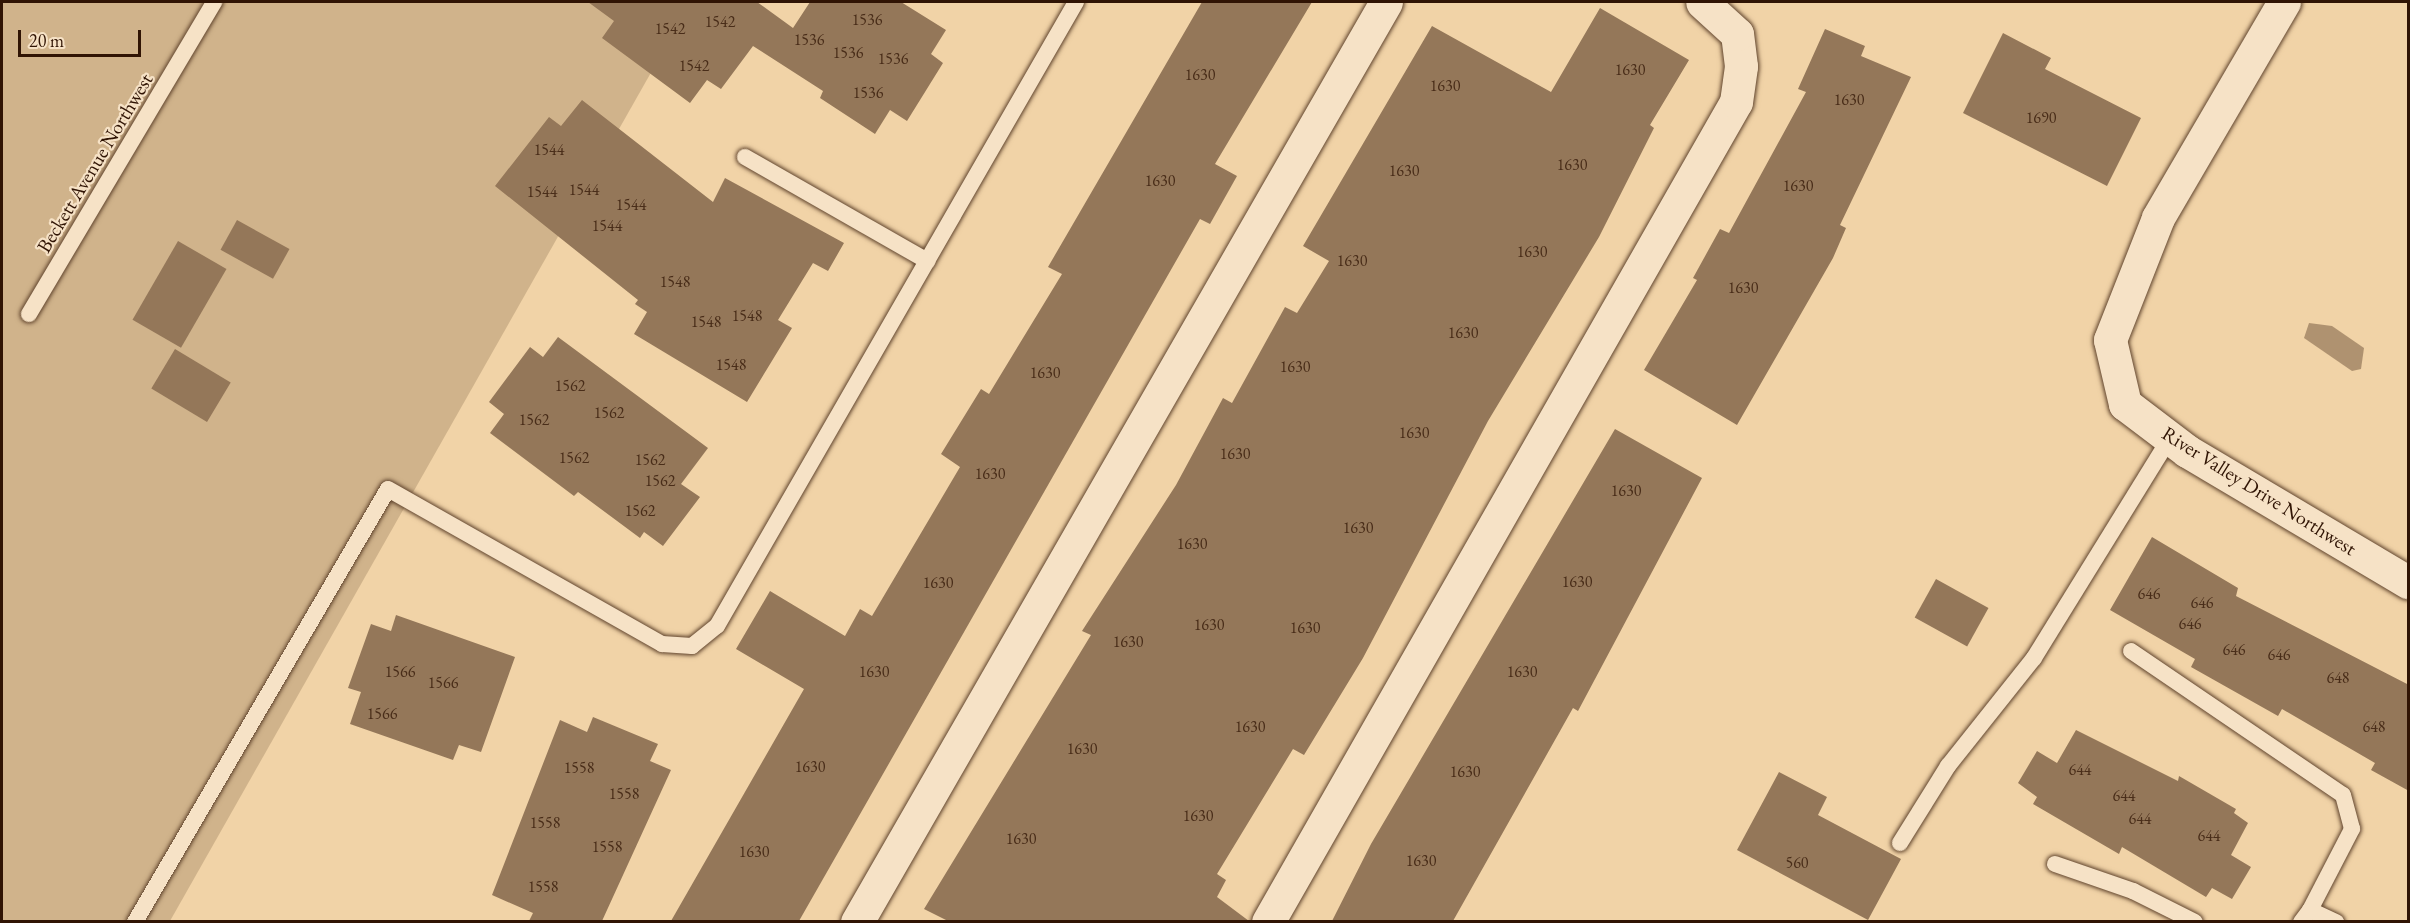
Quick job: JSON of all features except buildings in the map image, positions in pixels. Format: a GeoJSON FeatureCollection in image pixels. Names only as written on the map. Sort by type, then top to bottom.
{"type":"FeatureCollection","features":[{"type":"Feature","properties":{"kind":"street"},"geometry":{"type":"LineString","coordinates":[[857,921],[1386,2]]}},
{"type":"Feature","properties":{"kind":"street"},"geometry":{"type":"LineString","coordinates":[[1268,921],[1736,102],[1741,66],[1737,34],[1702,2]]}},
{"type":"Feature","properties":{"kind":"street","name":"River Valley Drive Northwest"},"geometry":{"type":"LineString","coordinates":[[2284,2],[2158,218],[2110,340],[2126,404],[2170,438],[2409,582]]}},
{"type":"Feature","properties":{"kind":"lane","name":"Beckett Avenue Northwest"},"geometry":{"type":"LineString","coordinates":[[29,314],[214,2]]}},
{"type":"Feature","properties":{"kind":"lane"},"geometry":{"type":"LineString","coordinates":[[135,921],[388,489],[629,629],[662,644],[692,646],[717,626],[1076,2]]}},
{"type":"Feature","properties":{"kind":"lane"},"geometry":{"type":"LineString","coordinates":[[745,157],[927,261]]}},
{"type":"Feature","properties":{"kind":"lane"},"geometry":{"type":"LineString","coordinates":[[1900,843],[1948,766],[2034,658],[2170,438]]}},
{"type":"Feature","properties":{"kind":"lane"},"geometry":{"type":"LineString","coordinates":[[2131,651],[2343,795],[2352,829],[2306,916],[2336,921]]}},
{"type":"Feature","properties":{"kind":"lane"},"geometry":{"type":"LineString","coordinates":[[2055,864],[2133,891],[2195,921]]}},
{"type":"Feature","properties":{"kind":"shaded area"},"geometry":{"type":"Polygon","coordinates":[[[2,2],[691,2],[170,921],[2,922],[2,2]]]}},
{"type":"Feature","properties":{"kind":"shaded area"},"geometry":{"type":"Polygon","coordinates":[[[2309,323],[2332,326],[2364,348],[2361,369],[2352,371],[2304,338],[2309,323]]]}}]}
